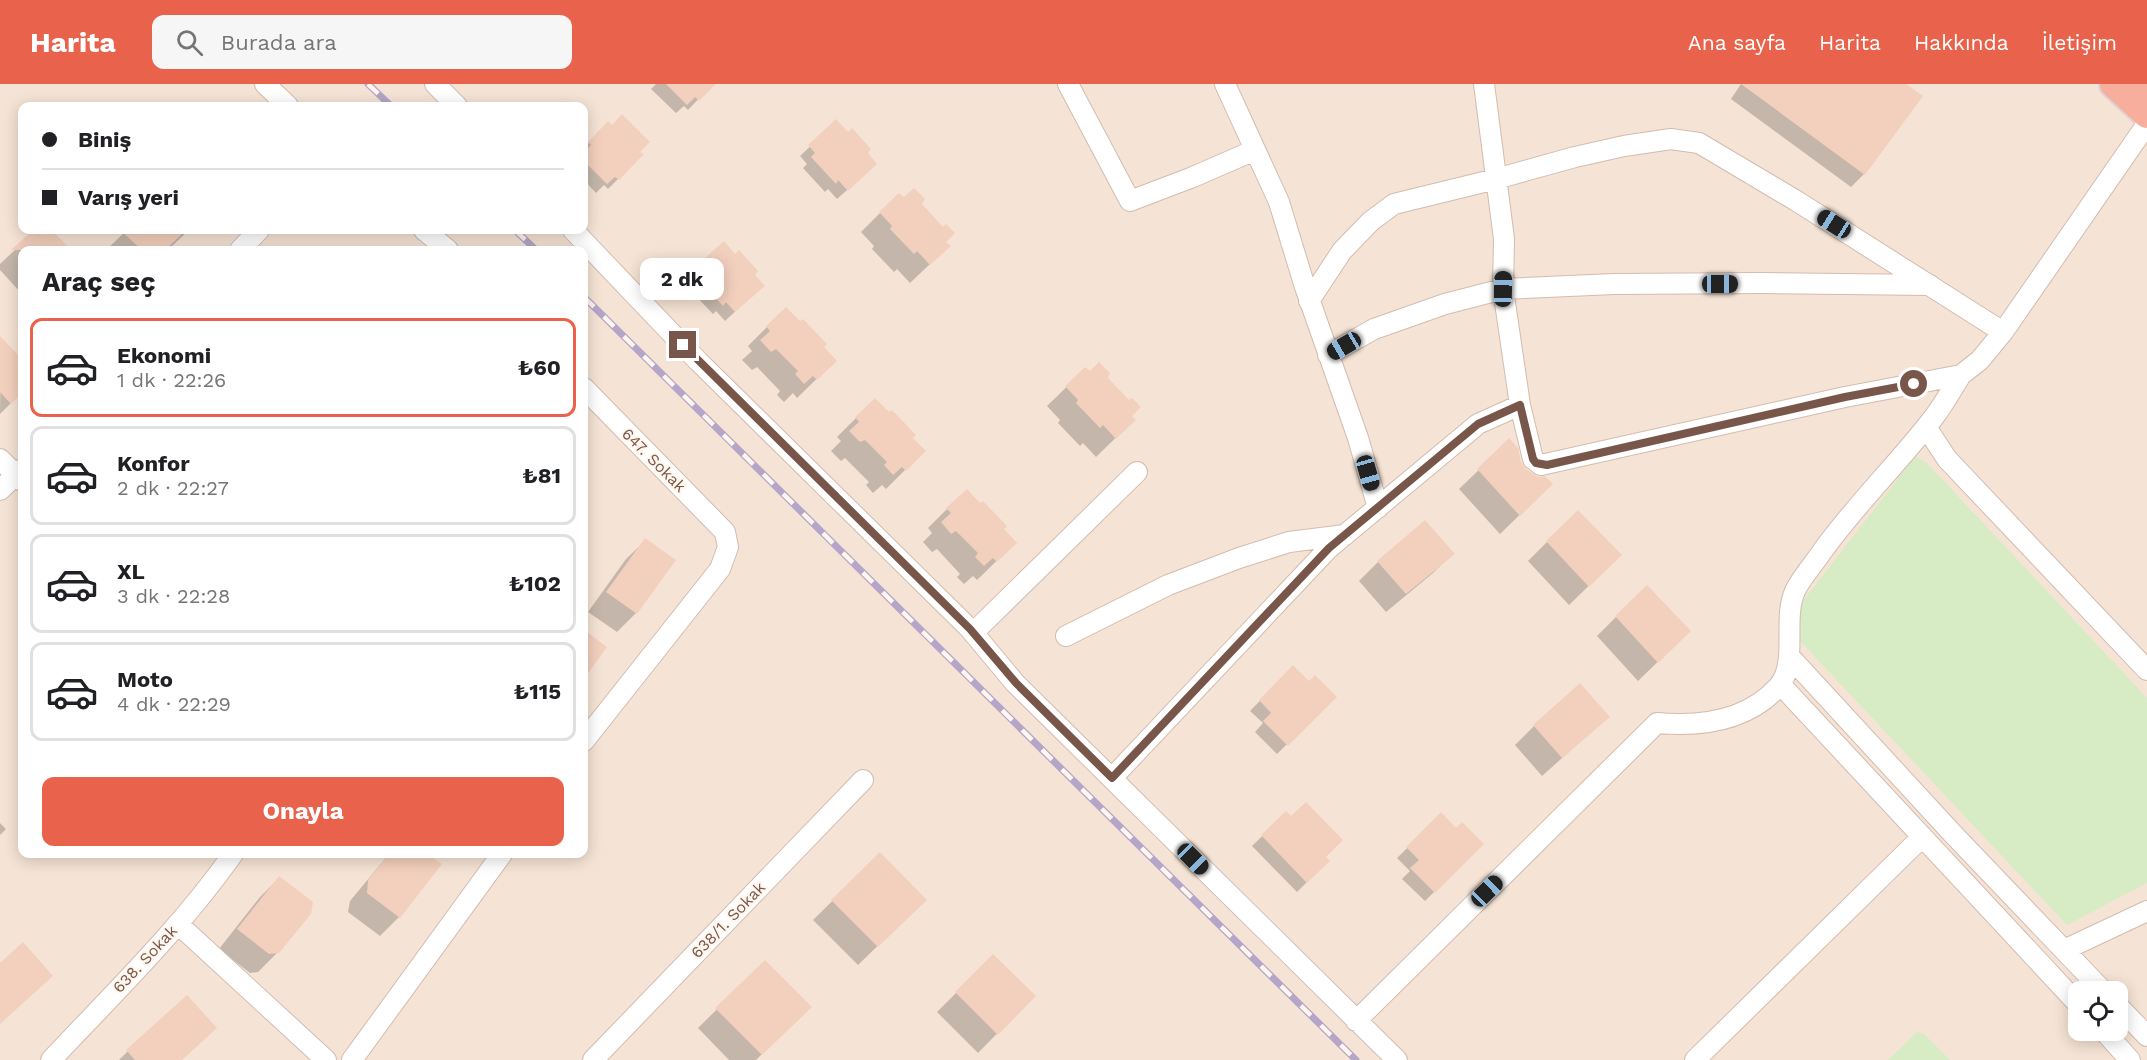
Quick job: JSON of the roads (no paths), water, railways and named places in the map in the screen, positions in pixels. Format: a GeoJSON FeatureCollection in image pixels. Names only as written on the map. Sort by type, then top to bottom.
{"type":"FeatureCollection","features":[{"type":"Feature","properties":{"kind":"highway"},"geometry":{"type":"LineString","coordinates":[[2114,84],[2147,114]]}},
{"type":"Feature","properties":{"kind":"street"},"geometry":{"type":"LineString","coordinates":[[265,84],[284,102]]}},
{"type":"Feature","properties":{"kind":"street"},"geometry":{"type":"LineString","coordinates":[[435,84],[453,102]]}},
{"type":"Feature","properties":{"kind":"street"},"geometry":{"type":"LineString","coordinates":[[1068,84],[1130,201],[1256,150]]}},
{"type":"Feature","properties":{"kind":"street"},"geometry":{"type":"LineString","coordinates":[[1225,84],[1279,202],[1328,355],[1358,438],[1378,508]]}},
{"type":"Feature","properties":{"kind":"street"},"geometry":{"type":"LineString","coordinates":[[1484,84],[1504,239],[1503,289],[1520,405],[1533,459],[1536,463],[1547,465],[1845,397],[1961,375]]}},
{"type":"Feature","properties":{"kind":"street"},"geometry":{"type":"LineString","coordinates":[[1356,1021],[1657,723],[1685,726],[1722,720],[1759,705],[1780,685],[1790,657],[1788,624],[1795,591],[1838,528],[1935,417],[1961,375],[1980,360],[2003,332],[2147,124]]}},
{"type":"Feature","properties":{"kind":"street"},"geometry":{"type":"LineString","coordinates":[[1310,301],[1342,251],[1371,221],[1394,204],[1575,157],[1624,146],[1671,140],[1699,143],[1795,200],[2003,332]]}},
{"type":"Feature","properties":{"kind":"street"},"geometry":{"type":"LineString","coordinates":[[244,246],[255,234]]}},
{"type":"Feature","properties":{"kind":"street"},"geometry":{"type":"LineString","coordinates":[[429,234],[443,246]]}},
{"type":"Feature","properties":{"kind":"street"},"geometry":{"type":"LineString","coordinates":[[577,234],[698,361],[973,633],[1016,683],[1397,1060]]}},
{"type":"Feature","properties":{"kind":"street"},"geometry":{"type":"LineString","coordinates":[[1328,355],[1374,329],[1445,304],[1503,289],[1626,284],[1931,285]]}},
{"type":"Feature","properties":{"kind":"street","name":"647. Sokak"},"geometry":{"type":"LineString","coordinates":[[588,392],[725,532],[728,547],[720,568],[588,736]]}},
{"type":"Feature","properties":{"kind":"street"},"geometry":{"type":"LineString","coordinates":[[1112,778],[1329,548],[1478,424],[1520,405]]}},
{"type":"Feature","properties":{"kind":"street"},"geometry":{"type":"LineString","coordinates":[[1926,427],[1947,459],[2147,670]]}},
{"type":"Feature","properties":{"kind":"street"},"geometry":{"type":"LineString","coordinates":[[0,459],[18,473]]}},
{"type":"Feature","properties":{"kind":"street"},"geometry":{"type":"LineString","coordinates":[[973,633],[1137,472]]}},
{"type":"Feature","properties":{"kind":"street"},"geometry":{"type":"LineString","coordinates":[[0,490],[18,476]]}},
{"type":"Feature","properties":{"kind":"street"},"geometry":{"type":"LineString","coordinates":[[1066,636],[1168,585],[1239,558],[1289,542],[1345,535]]}},
{"type":"Feature","properties":{"kind":"street"},"geometry":{"type":"LineString","coordinates":[[1790,657],[1953,834],[2094,981]]}},
{"type":"Feature","properties":{"kind":"street"},"geometry":{"type":"LineString","coordinates":[[1780,685],[2068,993]]}},
{"type":"Feature","properties":{"kind":"street","name":"638/1. Sokak"},"geometry":{"type":"LineString","coordinates":[[593,1060],[863,780]]}},
{"type":"Feature","properties":{"kind":"street"},"geometry":{"type":"LineString","coordinates":[[1695,1060],[1922,837]]}},
{"type":"Feature","properties":{"kind":"street","name":"638. Sokak"},"geometry":{"type":"LineString","coordinates":[[51,1060],[178,924],[230,858]]}},
{"type":"Feature","properties":{"kind":"street"},"geometry":{"type":"LineString","coordinates":[[352,1060],[499,858]]}},
{"type":"Feature","properties":{"kind":"street"},"geometry":{"type":"LineString","coordinates":[[2064,950],[2147,911]]}},
{"type":"Feature","properties":{"kind":"street"},"geometry":{"type":"LineString","coordinates":[[178,924],[326,1060]]}},
{"type":"Feature","properties":{"kind":"street"},"geometry":{"type":"LineString","coordinates":[[2128,1016],[2147,1036]]}},
{"type":"Feature","properties":{"kind":"street"},"geometry":{"type":"LineString","coordinates":[[2113,1041],[2130,1060]]}},
{"type":"Feature","properties":{"kind":"railway"},"geometry":{"type":"LineString","coordinates":[[368,84],[387,102]]}},
{"type":"Feature","properties":{"kind":"railway"},"geometry":{"type":"LineString","coordinates":[[519,234],[532,246]]}},
{"type":"Feature","properties":{"kind":"railway"},"geometry":{"type":"LineString","coordinates":[[588,301],[1356,1060]]}}]}
